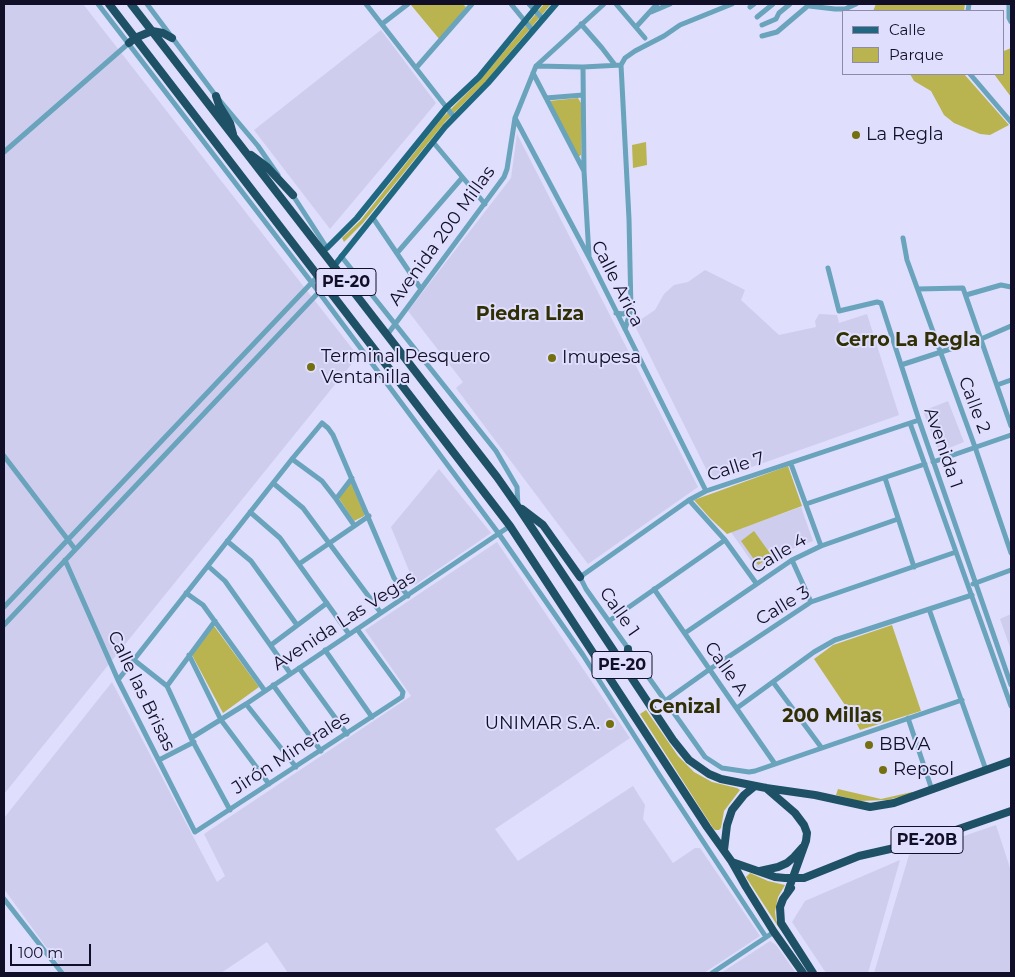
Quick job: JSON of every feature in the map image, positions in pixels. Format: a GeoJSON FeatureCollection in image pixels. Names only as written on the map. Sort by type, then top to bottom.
{"type":"FeatureCollection","features":[{"type":"Feature","properties":{"kind":"highway","name":"PE-20"},"geometry":{"type":"LineString","coordinates":[[109,4],[326,284],[510,526],[732,862],[774,932],[803,973]]}},
{"type":"Feature","properties":{"kind":"highway","name":"PE-20"},"geometry":{"type":"LineString","coordinates":[[131,4],[518,507],[626,671],[688,760],[703,771],[721,779],[766,788],[795,813],[804,825],[807,833],[806,841]]}},
{"type":"Feature","properties":{"kind":"highway"},"geometry":{"type":"LineString","coordinates":[[129,43],[135,38],[152,31],[163,33],[172,38]]}},
{"type":"Feature","properties":{"kind":"highway"},"geometry":{"type":"LineString","coordinates":[[216,96],[230,123],[234,138]]}},
{"type":"Feature","properties":{"kind":"highway"},"geometry":{"type":"LineString","coordinates":[[241,148],[266,167],[293,195]]}},
{"type":"Feature","properties":{"kind":"highway"},"geometry":{"type":"LineString","coordinates":[[327,248],[334,266]]}},
{"type":"Feature","properties":{"kind":"highway"},"geometry":{"type":"LineString","coordinates":[[518,507],[543,525],[580,577]]}},
{"type":"Feature","properties":{"kind":"highway"},"geometry":{"type":"LineString","coordinates":[[626,671],[628,649]]}},
{"type":"Feature","properties":{"kind":"highway","name":"PE-20B"},"geometry":{"type":"LineString","coordinates":[[766,788],[816,795],[870,807],[894,803],[1011,761]]}},
{"type":"Feature","properties":{"kind":"highway"},"geometry":{"type":"LineString","coordinates":[[724,850],[727,825],[732,810],[744,795],[756,786]]}},
{"type":"Feature","properties":{"kind":"highway","name":"PE-20B"},"geometry":{"type":"LineString","coordinates":[[804,878],[859,856],[921,842],[1011,811]]}},
{"type":"Feature","properties":{"kind":"highway"},"geometry":{"type":"LineString","coordinates":[[758,871],[768,870],[787,863],[806,841]]}},
{"type":"Feature","properties":{"kind":"highway"},"geometry":{"type":"LineString","coordinates":[[806,841],[788,891],[780,907],[781,923],[813,973]]}},
{"type":"Feature","properties":{"kind":"highway"},"geometry":{"type":"LineString","coordinates":[[732,862],[775,877],[804,878]]}},
{"type":"Feature","properties":{"kind":"highway"},"geometry":{"type":"LineString","coordinates":[[788,891],[804,878]]}},
{"type":"Feature","properties":{"kind":"main road"},"geometry":{"type":"LineString","coordinates":[[327,248],[356,218],[446,108],[479,76],[539,4]]}},
{"type":"Feature","properties":{"kind":"main road"},"geometry":{"type":"LineString","coordinates":[[334,266],[454,117],[488,83],[556,4]]}},
{"type":"Feature","properties":{"kind":"street"},"geometry":{"type":"LineString","coordinates":[[98,4],[319,292],[499,534],[583,654],[665,784],[766,937]]}},
{"type":"Feature","properties":{"kind":"street"},"geometry":{"type":"LineString","coordinates":[[147,4],[216,96],[258,146],[293,195],[327,248]]}},
{"type":"Feature","properties":{"kind":"street"},"geometry":{"type":"LineString","coordinates":[[366,4],[454,117]]}},
{"type":"Feature","properties":{"kind":"street"},"geometry":{"type":"LineString","coordinates":[[382,24],[408,4]]}},
{"type":"Feature","properties":{"kind":"street"},"geometry":{"type":"LineString","coordinates":[[512,4],[533,31]]}},
{"type":"Feature","properties":{"kind":"street"},"geometry":{"type":"LineString","coordinates":[[529,4],[542,20]]}},
{"type":"Feature","properties":{"kind":"street","name":"Avenida 200 Millas"},"geometry":{"type":"LineString","coordinates":[[387,335],[501,183],[507,169],[515,118],[536,66],[604,4]]}},
{"type":"Feature","properties":{"kind":"street"},"geometry":{"type":"LineString","coordinates":[[616,4],[645,38]]}},
{"type":"Feature","properties":{"kind":"street"},"geometry":{"type":"LineString","coordinates":[[636,27],[658,4]]}},
{"type":"Feature","properties":{"kind":"street"},"geometry":{"type":"LineString","coordinates":[[651,13],[670,4]]}},
{"type":"Feature","properties":{"kind":"street"},"geometry":{"type":"LineString","coordinates":[[625,330],[631,310],[629,219],[621,64],[625,58],[635,51],[664,36],[680,25],[732,4]]}},
{"type":"Feature","properties":{"kind":"street"},"geometry":{"type":"LineString","coordinates":[[757,17],[773,4]]}},
{"type":"Feature","properties":{"kind":"street"},"geometry":{"type":"LineString","coordinates":[[762,25],[776,19],[779,13],[790,4]]}},
{"type":"Feature","properties":{"kind":"street"},"geometry":{"type":"LineString","coordinates":[[762,36],[777,32],[809,5],[839,6],[846,9],[856,4]]}},
{"type":"Feature","properties":{"kind":"street"},"geometry":{"type":"LineString","coordinates":[[1009,4],[1009,18],[1011,22]]}},
{"type":"Feature","properties":{"kind":"street"},"geometry":{"type":"LineString","coordinates":[[416,68],[469,5]]}},
{"type":"Feature","properties":{"kind":"street"},"geometry":{"type":"LineString","coordinates":[[581,24],[615,64]]}},
{"type":"Feature","properties":{"kind":"street"},"geometry":{"type":"LineString","coordinates":[[4,152],[129,43]]}},
{"type":"Feature","properties":{"kind":"street"},"geometry":{"type":"LineString","coordinates":[[536,66],[583,67],[621,64]]}},
{"type":"Feature","properties":{"kind":"street"},"geometry":{"type":"LineString","coordinates":[[583,67],[584,171],[590,259]]}},
{"type":"Feature","properties":{"kind":"street"},"geometry":{"type":"LineString","coordinates":[[533,73],[584,171]]}},
{"type":"Feature","properties":{"kind":"street"},"geometry":{"type":"LineString","coordinates":[[971,75],[1011,122]]}},
{"type":"Feature","properties":{"kind":"street"},"geometry":{"type":"LineString","coordinates":[[546,98],[583,95]]}},
{"type":"Feature","properties":{"kind":"street","name":"Calle Arica"},"geometry":{"type":"LineString","coordinates":[[515,118],[590,259],[706,491]]}},
{"type":"Feature","properties":{"kind":"street"},"geometry":{"type":"LineString","coordinates":[[433,142],[485,204]]}},
{"type":"Feature","properties":{"kind":"street"},"geometry":{"type":"LineString","coordinates":[[397,253],[462,178]]}},
{"type":"Feature","properties":{"kind":"street"},"geometry":{"type":"LineString","coordinates":[[373,218],[420,289]]}},
{"type":"Feature","properties":{"kind":"street"},"geometry":{"type":"LineString","coordinates":[[580,241],[588,238]]}},
{"type":"Feature","properties":{"kind":"street","name":"Calle 2"},"geometry":{"type":"LineString","coordinates":[[903,238],[907,260],[1011,552]]}},
{"type":"Feature","properties":{"kind":"street"},"geometry":{"type":"LineString","coordinates":[[341,256],[496,451],[517,487],[518,507]]}},
{"type":"Feature","properties":{"kind":"street"},"geometry":{"type":"LineString","coordinates":[[4,625],[319,292],[326,284],[334,266]]}},
{"type":"Feature","properties":{"kind":"street","name":"Avenida 1"},"geometry":{"type":"LineString","coordinates":[[828,268],[839,311],[877,302],[881,303],[933,462],[1011,685]]}},
{"type":"Feature","properties":{"kind":"street"},"geometry":{"type":"LineString","coordinates":[[4,607],[67,538],[319,275]]}},
{"type":"Feature","properties":{"kind":"street"},"geometry":{"type":"LineString","coordinates":[[966,295],[1000,285],[1011,286]]}},
{"type":"Feature","properties":{"kind":"street"},"geometry":{"type":"LineString","coordinates":[[918,289],[963,288],[1011,426]]}},
{"type":"Feature","properties":{"kind":"street"},"geometry":{"type":"LineString","coordinates":[[616,312],[622,314],[631,310]]}},
{"type":"Feature","properties":{"kind":"street"},"geometry":{"type":"LineString","coordinates":[[901,364],[981,339],[1011,326]]}},
{"type":"Feature","properties":{"kind":"street"},"geometry":{"type":"LineString","coordinates":[[257,341],[266,349]]}},
{"type":"Feature","properties":{"kind":"street"},"geometry":{"type":"LineString","coordinates":[[997,385],[1011,380]]}},
{"type":"Feature","properties":{"kind":"street","name":"Calle 7"},"geometry":{"type":"LineString","coordinates":[[580,577],[689,500],[706,491],[919,420]]}},
{"type":"Feature","properties":{"kind":"street","name":"Avenida 1"},"geometry":{"type":"LineString","coordinates":[[910,423],[1011,706]]}},
{"type":"Feature","properties":{"kind":"street"},"geometry":{"type":"LineString","coordinates":[[118,680],[320,425],[324,424],[333,434],[394,578],[408,596]]}},
{"type":"Feature","properties":{"kind":"street"},"geometry":{"type":"LineString","coordinates":[[933,462],[1011,436]]}},
{"type":"Feature","properties":{"kind":"street"},"geometry":{"type":"LineString","coordinates":[[4,456],[75,549]]}},
{"type":"Feature","properties":{"kind":"street"},"geometry":{"type":"LineString","coordinates":[[292,459],[322,481],[354,525]]}},
{"type":"Feature","properties":{"kind":"street"},"geometry":{"type":"LineString","coordinates":[[791,464],[821,546]]}},
{"type":"Feature","properties":{"kind":"street"},"geometry":{"type":"LineString","coordinates":[[806,504],[925,464]]}},
{"type":"Feature","properties":{"kind":"street"},"geometry":{"type":"LineString","coordinates":[[336,499],[352,478]]}},
{"type":"Feature","properties":{"kind":"street"},"geometry":{"type":"LineString","coordinates":[[885,478],[914,567]]}},
{"type":"Feature","properties":{"kind":"street"},"geometry":{"type":"LineString","coordinates":[[272,484],[303,508],[381,613]]}},
{"type":"Feature","properties":{"kind":"street"},"geometry":{"type":"LineString","coordinates":[[689,500],[725,540],[756,584]]}},
{"type":"Feature","properties":{"kind":"street"},"geometry":{"type":"LineString","coordinates":[[250,512],[280,538],[349,634]]}},
{"type":"Feature","properties":{"kind":"street"},"geometry":{"type":"LineString","coordinates":[[299,564],[369,516]]}},
{"type":"Feature","properties":{"kind":"street","name":"Calle 4"},"geometry":{"type":"LineString","coordinates":[[685,633],[792,560],[821,546],[898,520]]}},
{"type":"Feature","properties":{"kind":"street","name":"Avenida Las Vegas"},"geometry":{"type":"LineString","coordinates":[[159,760],[408,596],[510,526]]}},
{"type":"Feature","properties":{"kind":"street"},"geometry":{"type":"LineString","coordinates":[[609,621],[725,540]]}},
{"type":"Feature","properties":{"kind":"street"},"geometry":{"type":"LineString","coordinates":[[227,541],[252,561],[297,625]]}},
{"type":"Feature","properties":{"kind":"street","name":"Calle 3"},"geometry":{"type":"LineString","coordinates":[[666,701],[710,669],[811,602],[956,552]]}},
{"type":"Feature","properties":{"kind":"street","name":"Calle las Brisas"},"geometry":{"type":"LineString","coordinates":[[64,560],[118,680],[196,832]]}},
{"type":"Feature","properties":{"kind":"street"},"geometry":{"type":"LineString","coordinates":[[792,560],[811,602]]}},
{"type":"Feature","properties":{"kind":"street"},"geometry":{"type":"LineString","coordinates":[[208,566],[225,581],[290,673]]}},
{"type":"Feature","properties":{"kind":"street"},"geometry":{"type":"LineString","coordinates":[[968,586],[1011,570]]}},
{"type":"Feature","properties":{"kind":"street","name":"Calle 1"},"geometry":{"type":"LineString","coordinates":[[580,577],[586,589],[705,757],[722,768],[749,772],[962,700]]}},
{"type":"Feature","properties":{"kind":"street","name":"Calle A"},"geometry":{"type":"LineString","coordinates":[[654,589],[775,764]]}},
{"type":"Feature","properties":{"kind":"street"},"geometry":{"type":"LineString","coordinates":[[186,593],[203,605],[265,691]]}},
{"type":"Feature","properties":{"kind":"street"},"geometry":{"type":"LineString","coordinates":[[737,708],[814,652],[835,640],[972,595]]}},
{"type":"Feature","properties":{"kind":"street"},"geometry":{"type":"LineString","coordinates":[[271,644],[327,603]]}},
{"type":"Feature","properties":{"kind":"street"},"geometry":{"type":"LineString","coordinates":[[929,609],[986,770]]}},
{"type":"Feature","properties":{"kind":"street"},"geometry":{"type":"LineString","coordinates":[[167,686],[215,621]]}},
{"type":"Feature","properties":{"kind":"street","name":"Jirón Minerales"},"geometry":{"type":"LineString","coordinates":[[196,832],[402,697],[404,694],[357,629]]}},
{"type":"Feature","properties":{"kind":"street"},"geometry":{"type":"LineString","coordinates":[[325,650],[372,717]]}},
{"type":"Feature","properties":{"kind":"street"},"geometry":{"type":"LineString","coordinates":[[189,656],[222,720],[269,784]]}},
{"type":"Feature","properties":{"kind":"street"},"geometry":{"type":"LineString","coordinates":[[134,660],[167,686],[192,740],[230,810]]}},
{"type":"Feature","properties":{"kind":"street"},"geometry":{"type":"LineString","coordinates":[[299,668],[347,734]]}},
{"type":"Feature","properties":{"kind":"street"},"geometry":{"type":"LineString","coordinates":[[773,682],[821,747]]}},
{"type":"Feature","properties":{"kind":"street"},"geometry":{"type":"LineString","coordinates":[[273,685],[321,751]]}},
{"type":"Feature","properties":{"kind":"street"},"geometry":{"type":"LineString","coordinates":[[246,704],[296,767]]}},
{"type":"Feature","properties":{"kind":"street"},"geometry":{"type":"LineString","coordinates":[[908,718],[932,790]]}},
{"type":"Feature","properties":{"kind":"street"},"geometry":{"type":"LineString","coordinates":[[4,899],[62,973]]}},
{"type":"Feature","properties":{"kind":"street"},"geometry":{"type":"LineString","coordinates":[[712,973],[774,932]]}},
{"type":"Feature","properties":{"kind":"shaded area"},"geometry":{"type":"Polygon","coordinates":[[[4,4],[83,4],[358,356],[4,794],[4,4]]]}},
{"type":"Feature","properties":{"kind":"shaded area"},"geometry":{"type":"Polygon","coordinates":[[[381,30],[436,103],[330,229],[254,130],[381,30]]]}},
{"type":"Feature","properties":{"kind":"shaded area","name":"Imupesa"},"geometry":{"type":"Polygon","coordinates":[[[517,134],[698,487],[588,564],[456,388],[463,382],[408,311],[511,178],[517,134]]]}},
{"type":"Feature","properties":{"kind":"shaded area"},"geometry":{"type":"Polygon","coordinates":[[[705,270],[745,290],[741,300],[779,335],[816,327],[815,321],[819,314],[837,315],[839,323],[867,314],[899,415],[712,481],[634,324],[655,310],[664,294],[674,285],[688,282],[705,270]]]}},
{"type":"Feature","properties":{"kind":"shaded area"},"geometry":{"type":"Polygon","coordinates":[[[948,401],[964,442],[939,452],[923,411],[948,401]]]}},
{"type":"Feature","properties":{"kind":"shaded area"},"geometry":{"type":"Polygon","coordinates":[[[439,469],[491,533],[415,585],[391,527],[439,469]]]}},
{"type":"Feature","properties":{"kind":"shaded area"},"geometry":{"type":"Polygon","coordinates":[[[801,507],[813,541],[789,550],[759,572],[731,532],[801,507]]]}},
{"type":"Feature","properties":{"kind":"shaded area"},"geometry":{"type":"Polygon","coordinates":[[[497,542],[630,738],[495,829],[518,861],[633,786],[645,805],[643,819],[673,863],[695,848],[700,848],[760,936],[704,973],[288,973],[267,942],[221,973],[65,973],[4,889],[4,818],[112,682],[217,882],[225,876],[204,834],[411,696],[365,630],[497,542]]]}},
{"type":"Feature","properties":{"kind":"shaded area"},"geometry":{"type":"Polygon","coordinates":[[[1011,614],[1011,650],[1000,619],[1011,614]]]}},
{"type":"Feature","properties":{"kind":"shaded area"},"geometry":{"type":"Polygon","coordinates":[[[996,825],[1011,871],[1011,973],[874,973],[909,855],[996,825]]]}},
{"type":"Feature","properties":{"kind":"shaded area"},"geometry":{"type":"Polygon","coordinates":[[[900,860],[868,973],[826,973],[792,922],[805,901],[900,860]]]}},
{"type":"Feature","properties":{"kind":"shaded area"},"geometry":{"type":"Polygon","coordinates":[[[770,941],[776,945],[796,973],[721,973],[770,941]]]}},
{"type":"Feature","properties":{"kind":"green space"},"geometry":{"type":"Polygon","coordinates":[[[463,4],[466,7],[440,40],[411,5],[463,4]]]}},
{"type":"Feature","properties":{"kind":"green space"},"geometry":{"type":"Polygon","coordinates":[[[544,4],[551,4],[486,81],[445,122],[363,223],[344,242],[342,238],[361,220],[441,119],[481,79],[544,4]]]}},
{"type":"Feature","properties":{"kind":"green space"},"geometry":{"type":"Polygon","coordinates":[[[876,4],[965,4],[964,10],[873,10],[876,4]]]}},
{"type":"Feature","properties":{"kind":"green space"},"geometry":{"type":"Polygon","coordinates":[[[1011,48],[1011,97],[995,75],[1005,75],[1005,51],[1011,48]]]}},
{"type":"Feature","properties":{"kind":"green space"},"geometry":{"type":"Polygon","coordinates":[[[911,75],[965,75],[1009,125],[990,135],[980,134],[954,123],[944,115],[931,91],[914,81],[911,75]]]}},
{"type":"Feature","properties":{"kind":"green space"},"geometry":{"type":"Polygon","coordinates":[[[578,98],[581,103],[581,155],[578,157],[549,101],[578,98]]]}},
{"type":"Feature","properties":{"kind":"green space"},"geometry":{"type":"Polygon","coordinates":[[[646,142],[647,165],[633,168],[632,145],[646,142]]]}},
{"type":"Feature","properties":{"kind":"green space"},"geometry":{"type":"Polygon","coordinates":[[[788,466],[802,506],[727,534],[694,500],[788,466]]]}},
{"type":"Feature","properties":{"kind":"green space"},"geometry":{"type":"Polygon","coordinates":[[[351,483],[364,513],[364,516],[354,521],[338,497],[351,483]]]}},
{"type":"Feature","properties":{"kind":"green space"},"geometry":{"type":"Polygon","coordinates":[[[754,531],[772,556],[758,565],[741,541],[754,531]]]}},
{"type":"Feature","properties":{"kind":"green space"},"geometry":{"type":"Polygon","coordinates":[[[892,625],[921,711],[860,730],[814,659],[833,645],[892,625]]]}},
{"type":"Feature","properties":{"kind":"green space"},"geometry":{"type":"Polygon","coordinates":[[[214,626],[259,687],[223,713],[192,655],[214,626]]]}},
{"type":"Feature","properties":{"kind":"green space"},"geometry":{"type":"Polygon","coordinates":[[[646,710],[678,756],[694,772],[712,782],[740,790],[724,811],[719,830],[713,828],[640,714],[646,710]]]}},
{"type":"Feature","properties":{"kind":"green space"},"geometry":{"type":"Polygon","coordinates":[[[838,789],[881,799],[912,792],[912,794],[887,800],[859,801],[836,795],[838,789]]]}},
{"type":"Feature","properties":{"kind":"green space"},"geometry":{"type":"Polygon","coordinates":[[[750,873],[768,881],[785,885],[778,897],[775,912],[781,931],[746,877],[750,873]]]}},
{"type":"Feature","properties":{"kind":"place","name":"La Regla"},"geometry":{"type":"Point","coordinates":[856,135]}},
{"type":"Feature","properties":{"kind":"place","name":"Imupesa"},"geometry":{"type":"Point","coordinates":[552,358]}},
{"type":"Feature","properties":{"kind":"place","name":"Terminal Pesquero Ventanilla"},"geometry":{"type":"Point","coordinates":[311,367]}},
{"type":"Feature","properties":{"kind":"place","name":"UNIMAR S.A."},"geometry":{"type":"Point","coordinates":[610,724]}},
{"type":"Feature","properties":{"kind":"place","name":"BBVA"},"geometry":{"type":"Point","coordinates":[869,745]}},
{"type":"Feature","properties":{"kind":"place","name":"Repsol"},"geometry":{"type":"Point","coordinates":[883,770]}},
{"type":"Feature","properties":{"kind":"district","name":"Piedra Liza"},"geometry":{"type":"Point","coordinates":[530,314]}},
{"type":"Feature","properties":{"kind":"district","name":"Cerro La Regla"},"geometry":{"type":"Point","coordinates":[908,340]}},
{"type":"Feature","properties":{"kind":"district","name":"Cenizal"},"geometry":{"type":"Point","coordinates":[685,707]}},
{"type":"Feature","properties":{"kind":"district","name":"200 Millas"},"geometry":{"type":"Point","coordinates":[832,716]}}]}
